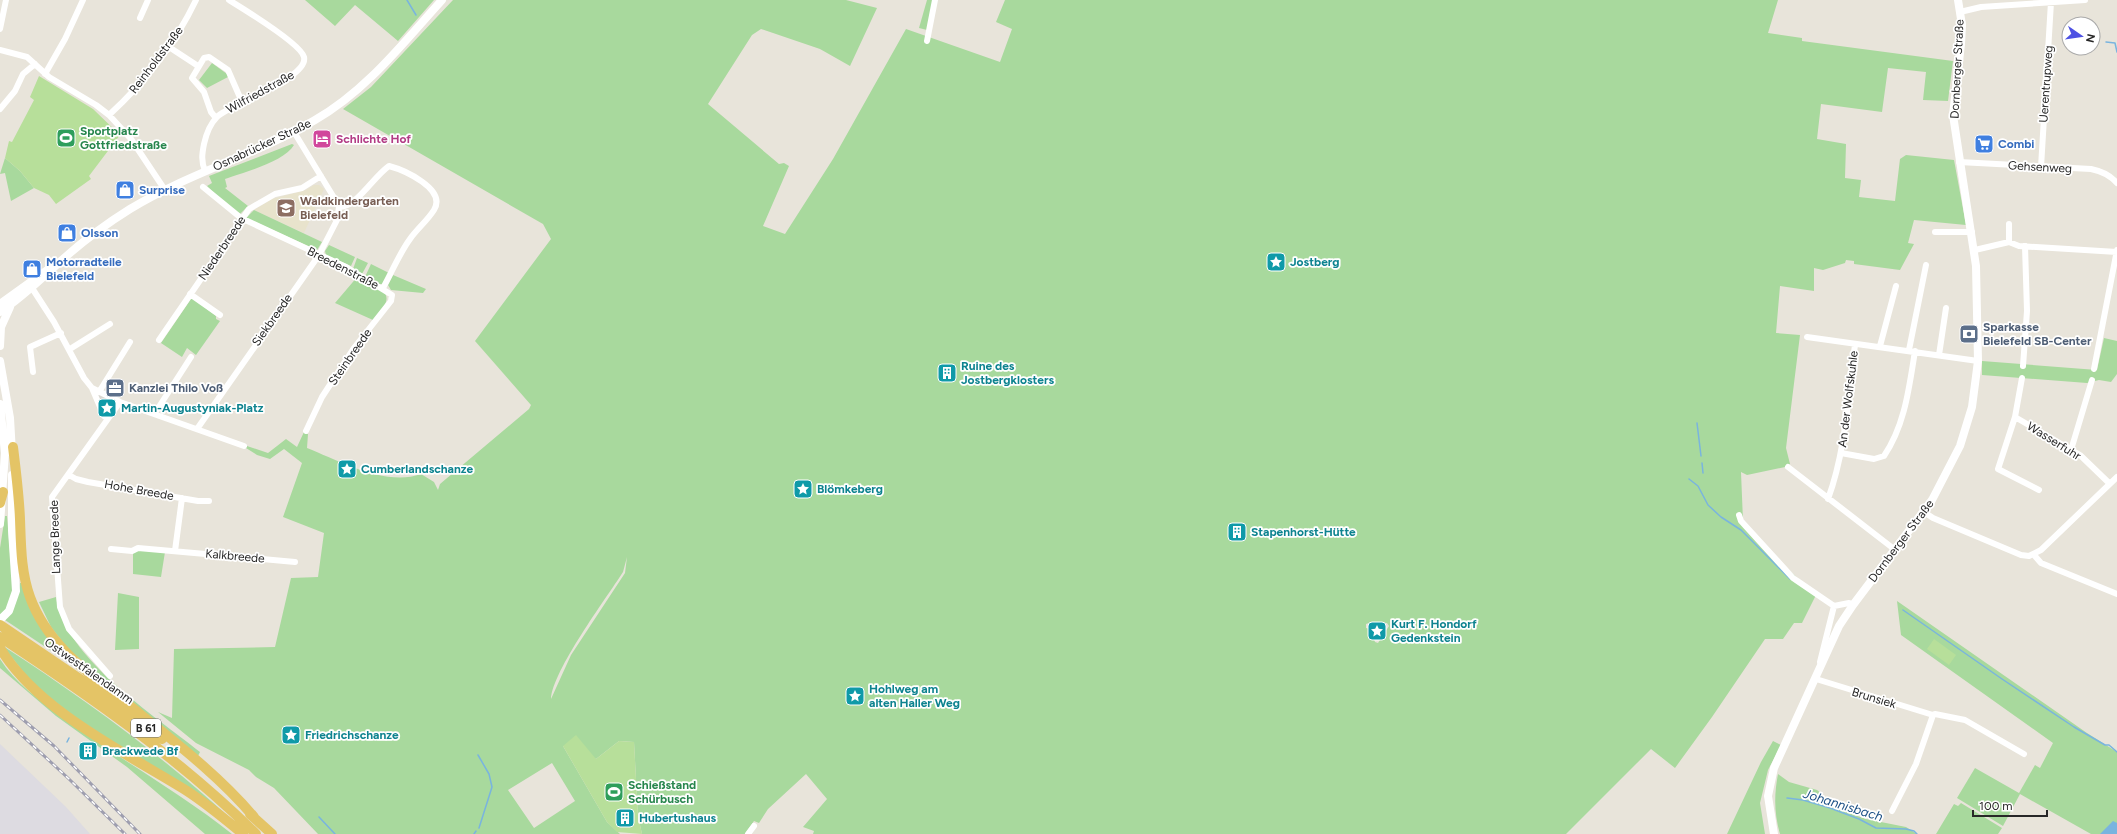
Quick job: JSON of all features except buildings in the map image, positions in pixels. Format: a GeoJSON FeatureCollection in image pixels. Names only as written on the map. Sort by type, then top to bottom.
{"type":"FeatureCollection","features":[{"type":"Feature","properties":{"kind":"highway"},"geometry":{"type":"LineString","coordinates":[[13,447],[19,501],[22,564],[27,586],[36,610],[59,645],[88,673],[202,765],[236,796],[254,817]]}},
{"type":"Feature","properties":{"kind":"highway"},"geometry":{"type":"LineString","coordinates":[[0,503],[4,492]]}},
{"type":"Feature","properties":{"kind":"highway","name":"Ostwestfalendamm"},"geometry":{"type":"LineString","coordinates":[[0,625],[30,650],[156,746],[207,789],[256,834]]}},
{"type":"Feature","properties":{"kind":"highway","name":"Ostwestfalendamm"},"geometry":{"type":"LineString","coordinates":[[0,637],[30,650],[165,742],[272,834]]}},
{"type":"Feature","properties":{"kind":"highway"},"geometry":{"type":"LineString","coordinates":[[0,648],[16,671],[56,707],[113,746],[188,792],[243,834]]}},
{"type":"Feature","properties":{"kind":"main road","name":"Osnabrücker Straße"},"geometry":{"type":"LineString","coordinates":[[0,312],[32,288],[61,261],[109,223],[165,190],[294,132],[329,112],[360,87],[393,55],[442,0]]}},
{"type":"Feature","properties":{"kind":"main road","name":"Dornberger Straße"},"geometry":{"type":"LineString","coordinates":[[1774,834],[1768,805],[1771,777],[1839,626],[1853,604],[1924,512],[1941,483],[1964,437],[1972,407],[1978,361],[1978,297],[1975,250],[1959,162],[1953,111],[1960,58],[1962,25],[1958,0]]}},
{"type":"Feature","properties":{"kind":"main road","name":"Osnabrücker Straße"},"geometry":{"type":"LineString","coordinates":[[0,304],[41,273],[61,261]]}},
{"type":"Feature","properties":{"kind":"main road"},"geometry":{"type":"LineString","coordinates":[[0,346],[2,324],[11,305]]}},
{"type":"Feature","properties":{"kind":"main road"},"geometry":{"type":"LineString","coordinates":[[0,361],[10,418],[13,447],[12,530],[16,591],[9,611],[0,620]]}},
{"type":"Feature","properties":{"kind":"main road"},"geometry":{"type":"LineString","coordinates":[[0,404],[4,449],[4,492],[0,524]]}},
{"type":"Feature","properties":{"kind":"street"},"geometry":{"type":"LineString","coordinates":[[0,28],[6,0]]}},
{"type":"Feature","properties":{"kind":"street"},"geometry":{"type":"LineString","coordinates":[[45,74],[66,39],[83,0]]}},
{"type":"Feature","properties":{"kind":"street"},"geometry":{"type":"LineString","coordinates":[[140,18],[148,0]]}},
{"type":"Feature","properties":{"kind":"street","name":"Reinholdstraße"},"geometry":{"type":"LineString","coordinates":[[109,115],[143,82],[169,47],[196,0]]}},
{"type":"Feature","properties":{"kind":"street","name":"Wilfriedstraße"},"geometry":{"type":"LineString","coordinates":[[205,171],[201,161],[203,148],[208,131],[216,118],[294,74],[302,66],[304,56],[301,51],[266,23],[229,0]]}},
{"type":"Feature","properties":{"kind":"street"},"geometry":{"type":"LineString","coordinates":[[927,41],[935,0]]}},
{"type":"Feature","properties":{"kind":"street"},"geometry":{"type":"LineString","coordinates":[[1960,12],[1981,6],[2085,0]]}},
{"type":"Feature","properties":{"kind":"street","name":"Uerentrupweg"},"geometry":{"type":"LineString","coordinates":[[2041,167],[2051,2]]}},
{"type":"Feature","properties":{"kind":"street"},"geometry":{"type":"LineString","coordinates":[[169,47],[198,66]]}},
{"type":"Feature","properties":{"kind":"street"},"geometry":{"type":"LineString","coordinates":[[0,50],[23,54],[45,74],[96,105],[109,115],[131,139],[165,190]]}},
{"type":"Feature","properties":{"kind":"street"},"geometry":{"type":"LineString","coordinates":[[216,118],[211,112],[204,92],[192,78],[198,66],[206,57],[225,67],[230,73],[242,102]]}},
{"type":"Feature","properties":{"kind":"street"},"geometry":{"type":"LineString","coordinates":[[0,109],[15,91],[23,74],[35,64]]}},
{"type":"Feature","properties":{"kind":"street"},"geometry":{"type":"LineString","coordinates":[[294,132],[339,208]]}},
{"type":"Feature","properties":{"kind":"street","name":"Gehsenweg"},"geometry":{"type":"LineString","coordinates":[[1959,162],[2099,170],[2110,176],[2117,183]]}},
{"type":"Feature","properties":{"kind":"street","name":"Breedenstraße"},"geometry":{"type":"LineString","coordinates":[[203,188],[241,218],[319,255],[383,288],[410,239],[436,205],[433,191],[425,184],[413,176],[389,166],[380,172],[356,200],[339,208]]}},
{"type":"Feature","properties":{"kind":"street","name":"Niederbreede"},"geometry":{"type":"LineString","coordinates":[[159,340],[241,218],[249,209],[267,198],[283,191],[302,188],[321,176]]}},
{"type":"Feature","properties":{"kind":"street","name":"Siekbreede"},"geometry":{"type":"LineString","coordinates":[[197,429],[319,255],[337,220],[339,208]]}},
{"type":"Feature","properties":{"kind":"street"},"geometry":{"type":"LineString","coordinates":[[2009,224],[2009,242]]}},
{"type":"Feature","properties":{"kind":"street"},"geometry":{"type":"LineString","coordinates":[[1935,232],[1972,232]]}},
{"type":"Feature","properties":{"kind":"street"},"geometry":{"type":"LineString","coordinates":[[1975,250],[2009,242],[2025,246],[2117,251],[2094,369]]}},
{"type":"Feature","properties":{"kind":"street"},"geometry":{"type":"LineString","coordinates":[[2023,366],[2027,311],[2025,246]]}},
{"type":"Feature","properties":{"kind":"street"},"geometry":{"type":"LineString","coordinates":[[1912,351],[1926,265]]}},
{"type":"Feature","properties":{"kind":"street"},"geometry":{"type":"LineString","coordinates":[[1880,346],[1896,286]]}},
{"type":"Feature","properties":{"kind":"street"},"geometry":{"type":"LineString","coordinates":[[32,288],[61,333],[84,378],[92,388],[104,416],[107,418]]}},
{"type":"Feature","properties":{"kind":"street","name":"Steinbreede"},"geometry":{"type":"LineString","coordinates":[[306,431],[326,391],[354,348],[391,301],[392,294],[383,288]]}},
{"type":"Feature","properties":{"kind":"street"},"geometry":{"type":"LineString","coordinates":[[190,294],[220,315]]}},
{"type":"Feature","properties":{"kind":"street"},"geometry":{"type":"LineString","coordinates":[[1938,355],[1946,308]]}},
{"type":"Feature","properties":{"kind":"street"},"geometry":{"type":"LineString","coordinates":[[70,349],[110,324]]}},
{"type":"Feature","properties":{"kind":"street"},"geometry":{"type":"LineString","coordinates":[[33,372],[30,347],[61,333]]}},
{"type":"Feature","properties":{"kind":"street"},"geometry":{"type":"LineString","coordinates":[[1807,337],[1855,345],[1880,346],[1978,361]]}},
{"type":"Feature","properties":{"kind":"street"},"geometry":{"type":"LineString","coordinates":[[99,392],[130,342]]}},
{"type":"Feature","properties":{"kind":"street","name":"An der Wolfskuhle"},"geometry":{"type":"LineString","coordinates":[[1828,499],[1836,477],[1841,453],[1855,345]]}},
{"type":"Feature","properties":{"kind":"street","name":"An der Wolfskuhle"},"geometry":{"type":"LineString","coordinates":[[1841,453],[1874,459],[1884,456],[1897,433],[1905,407],[1912,351]]}},
{"type":"Feature","properties":{"kind":"street"},"geometry":{"type":"LineString","coordinates":[[155,413],[191,358]]}},
{"type":"Feature","properties":{"kind":"street","name":"Wasserfuhr"},"geometry":{"type":"LineString","coordinates":[[2022,378],[2015,417],[2005,453],[1998,469],[2039,490]]}},
{"type":"Feature","properties":{"kind":"street"},"geometry":{"type":"LineString","coordinates":[[2071,450],[2092,380]]}},
{"type":"Feature","properties":{"kind":"street"},"geometry":{"type":"LineString","coordinates":[[92,388],[120,402],[155,413],[244,446]]}},
{"type":"Feature","properties":{"kind":"street","name":"Lange Breede"},"geometry":{"type":"LineString","coordinates":[[110,676],[69,629],[60,607],[52,497],[70,475],[107,418],[120,402]]}},
{"type":"Feature","properties":{"kind":"street","name":"Wasserfuhr"},"geometry":{"type":"LineString","coordinates":[[2015,417],[2080,455],[2109,483]]}},
{"type":"Feature","properties":{"kind":"street"},"geometry":{"type":"LineString","coordinates":[[1788,467],[1894,550]]}},
{"type":"Feature","properties":{"kind":"street","name":"Hohe Breede"},"geometry":{"type":"LineString","coordinates":[[70,475],[76,479],[88,482],[182,498],[209,501]]}},
{"type":"Feature","properties":{"kind":"street"},"geometry":{"type":"LineString","coordinates":[[1924,512],[1932,518],[2021,555],[2034,555],[2109,483],[2117,478]]}},
{"type":"Feature","properties":{"kind":"street"},"geometry":{"type":"LineString","coordinates":[[175,551],[182,498]]}},
{"type":"Feature","properties":{"kind":"street"},"geometry":{"type":"LineString","coordinates":[[1739,515],[1741,521],[1793,578],[1834,606],[1850,603],[1853,604]]}},
{"type":"Feature","properties":{"kind":"street","name":"Kalkbreede"},"geometry":{"type":"LineString","coordinates":[[111,549],[132,550],[138,548],[295,562]]}},
{"type":"Feature","properties":{"kind":"street"},"geometry":{"type":"LineString","coordinates":[[2034,555],[2041,563],[2117,594]]}},
{"type":"Feature","properties":{"kind":"street"},"geometry":{"type":"LineString","coordinates":[[1822,666],[1820,660],[1834,606]]}},
{"type":"Feature","properties":{"kind":"street","name":"Brunsiek"},"geometry":{"type":"LineString","coordinates":[[1816,679],[1933,715],[1935,714],[1964,720],[2024,754]]}},
{"type":"Feature","properties":{"kind":"street"},"geometry":{"type":"LineString","coordinates":[[1892,811],[1916,764],[1933,715]]}},
{"type":"Feature","properties":{"kind":"street"},"geometry":{"type":"LineString","coordinates":[[748,834],[754,826]]}},
{"type":"Feature","properties":{"kind":"shaded area","name":"Waldkindergarten Bielefeld"},"geometry":{"type":"Polygon","coordinates":[[[314,185],[319,185],[324,189],[304,233],[254,210],[272,199],[306,190],[314,185]]]}},
{"type":"Feature","properties":{"kind":"shaded area","name":"Martin-Augustyniak-Platz"},"geometry":{"type":"Polygon","coordinates":[[[99,394],[114,402],[108,413],[97,395],[99,394]]]}},
{"type":"Feature","properties":{"kind":"shaded area"},"geometry":{"type":"Polygon","coordinates":[[[0,744],[66,807],[90,834],[0,834],[0,744]]]}},
{"type":"Feature","properties":{"kind":"green space"},"geometry":{"type":"Polygon","coordinates":[[[305,0],[434,0],[398,41],[355,5],[335,26],[305,0]]]}},
{"type":"Feature","properties":{"kind":"green space"},"geometry":{"type":"Polygon","coordinates":[[[453,0],[846,0],[877,8],[850,66],[820,49],[761,29],[752,35],[708,104],[779,164],[784,163],[789,166],[763,226],[785,234],[833,159],[906,29],[1000,62],[1012,29],[996,22],[1005,0],[1778,0],[1768,33],[1802,38],[1802,41],[1953,61],[1948,101],[1923,100],[1926,72],[1888,68],[1882,112],[1821,104],[1817,139],[1846,144],[1845,178],[1861,180],[1859,197],[1895,201],[1900,159],[1906,155],[1954,160],[1966,225],[1914,220],[1908,243],[1914,244],[1900,270],[1854,264],[1854,261],[1846,260],[1845,263],[1823,270],[1814,268],[1814,291],[1780,286],[1776,333],[1800,335],[1786,448],[1790,464],[1785,467],[1747,475],[1741,472],[1743,521],[1752,536],[1816,595],[1802,623],[1794,623],[1783,639],[1765,639],[1675,768],[1651,749],[1566,834],[813,834],[814,831],[803,827],[827,799],[806,774],[768,809],[759,823],[754,821],[745,834],[642,834],[638,816],[634,742],[619,741],[596,759],[563,746],[607,822],[620,834],[318,834],[274,788],[256,777],[249,770],[196,743],[158,712],[172,718],[174,649],[275,647],[291,578],[318,577],[324,533],[283,517],[302,463],[284,449],[270,459],[257,455],[246,448],[247,446],[268,453],[286,439],[297,447],[304,432],[308,434],[307,448],[363,471],[378,475],[407,477],[421,474],[434,482],[438,490],[440,484],[529,409],[531,405],[475,341],[551,239],[543,224],[343,109],[371,87],[453,0]],[[627,557],[623,572],[570,653],[554,686],[551,699],[571,655],[625,573],[627,557]],[[1372,622],[1366,624],[1366,628],[1370,629],[1375,642],[1378,643],[1389,626],[1387,623],[1372,622]],[[552,763],[508,790],[534,828],[575,801],[552,763]]]}},
{"type":"Feature","properties":{"kind":"green space"},"geometry":{"type":"Polygon","coordinates":[[[927,0],[933,0],[927,30],[919,28],[927,0]]]}},
{"type":"Feature","properties":{"kind":"green space"},"geometry":{"type":"Polygon","coordinates":[[[212,63],[227,74],[228,77],[207,88],[199,80],[212,63]]]}},
{"type":"Feature","properties":{"kind":"green space","name":"Sportplatz Gottfriedstraße"},"geometry":{"type":"Polygon","coordinates":[[[39,76],[93,109],[120,135],[89,176],[91,179],[56,204],[49,195],[34,188],[20,171],[5,158],[9,141],[12,142],[34,100],[30,97],[39,76]]]}},
{"type":"Feature","properties":{"kind":"green space"},"geometry":{"type":"Polygon","coordinates":[[[292,144],[294,145],[289,151],[273,161],[253,170],[225,179],[227,187],[225,188],[248,206],[240,214],[220,199],[207,186],[212,183],[209,176],[292,144]]]}},
{"type":"Feature","properties":{"kind":"green space"},"geometry":{"type":"Polygon","coordinates":[[[5,158],[20,171],[34,188],[11,201],[5,173],[0,174],[5,158]]]}},
{"type":"Feature","properties":{"kind":"green space"},"geometry":{"type":"Polygon","coordinates":[[[254,210],[322,242],[317,250],[246,218],[254,210]]]}},
{"type":"Feature","properties":{"kind":"green space"},"geometry":{"type":"Polygon","coordinates":[[[329,245],[355,257],[351,266],[326,255],[325,251],[329,245]]]}},
{"type":"Feature","properties":{"kind":"green space"},"geometry":{"type":"Polygon","coordinates":[[[357,258],[368,263],[362,274],[353,269],[357,258]]]}},
{"type":"Feature","properties":{"kind":"green space"},"geometry":{"type":"Polygon","coordinates":[[[371,264],[389,273],[383,284],[378,284],[365,277],[371,264]]]}},
{"type":"Feature","properties":{"kind":"green space"},"geometry":{"type":"Polygon","coordinates":[[[393,275],[426,289],[423,293],[391,290],[388,285],[393,275]]]}},
{"type":"Feature","properties":{"kind":"green space"},"geometry":{"type":"Polygon","coordinates":[[[358,276],[384,292],[386,296],[386,303],[384,307],[373,320],[335,303],[358,276]]]}},
{"type":"Feature","properties":{"kind":"green space"},"geometry":{"type":"Polygon","coordinates":[[[191,299],[194,299],[216,316],[216,319],[220,321],[196,355],[187,348],[182,357],[161,343],[191,299]]]}},
{"type":"Feature","properties":{"kind":"green space"},"geometry":{"type":"Polygon","coordinates":[[[2104,338],[2117,341],[2117,374],[2111,382],[2099,380],[2087,383],[1982,375],[1982,361],[2097,370],[2104,338]]]}},
{"type":"Feature","properties":{"kind":"green space"},"geometry":{"type":"Polygon","coordinates":[[[5,516],[7,516],[13,591],[7,608],[0,615],[0,548],[5,516]]]}},
{"type":"Feature","properties":{"kind":"green space"},"geometry":{"type":"Polygon","coordinates":[[[138,549],[165,552],[161,577],[133,574],[133,552],[138,549]]]}},
{"type":"Feature","properties":{"kind":"green space"},"geometry":{"type":"Polygon","coordinates":[[[20,583],[23,583],[74,666],[5,620],[18,595],[20,583]]]}},
{"type":"Feature","properties":{"kind":"green space"},"geometry":{"type":"Polygon","coordinates":[[[118,593],[139,597],[139,649],[115,650],[118,593]]]}},
{"type":"Feature","properties":{"kind":"green space"},"geometry":{"type":"Polygon","coordinates":[[[56,597],[63,620],[76,642],[93,663],[114,684],[200,752],[198,756],[69,650],[51,627],[39,602],[56,597]]]}},
{"type":"Feature","properties":{"kind":"green space"},"geometry":{"type":"Polygon","coordinates":[[[1897,601],[2087,733],[2117,752],[2117,834],[2091,834],[2020,794],[2003,826],[1957,798],[1975,768],[2019,793],[2035,765],[2040,768],[2053,743],[1901,635],[1897,601]]]}},
{"type":"Feature","properties":{"kind":"green space"},"geometry":{"type":"Polygon","coordinates":[[[1934,639],[1956,655],[1949,665],[1927,649],[1934,639]]]}},
{"type":"Feature","properties":{"kind":"green space"},"geometry":{"type":"Polygon","coordinates":[[[3,646],[63,686],[150,750],[232,820],[75,717],[45,694],[25,674],[3,646]]]}},
{"type":"Feature","properties":{"kind":"green space"},"geometry":{"type":"Polygon","coordinates":[[[0,659],[20,683],[62,717],[104,747],[190,803],[232,834],[205,834],[127,767],[56,716],[0,668],[0,659]]]}},
{"type":"Feature","properties":{"kind":"green space","name":"Schießstand Schürbusch"},"geometry":{"type":"Polygon","coordinates":[[[576,735],[596,759],[619,741],[634,742],[638,816],[642,834],[617,832],[607,822],[563,746],[576,735]]]}},
{"type":"Feature","properties":{"kind":"green space"},"geometry":{"type":"Polygon","coordinates":[[[1773,741],[1781,745],[1768,770],[1760,803],[1765,834],[1727,834],[1761,762],[1773,741]]]}},
{"type":"Feature","properties":{"kind":"green space"},"geometry":{"type":"Polygon","coordinates":[[[1778,774],[1789,782],[1817,790],[1821,793],[1823,804],[1866,819],[1906,827],[1917,834],[1780,834],[1775,804],[1778,774]]]}},
{"type":"Feature","properties":{"kind":"green space"},"geometry":{"type":"Polygon","coordinates":[[[1961,803],[2002,828],[1998,834],[1936,834],[1954,804],[1958,806],[1961,803]]]}},
{"type":"Feature","properties":{"kind":"water"},"geometry":{"type":"Polygon","coordinates":[[[2113,821],[2117,823],[2117,834],[2100,834],[2113,821]]]}},
{"type":"Feature","properties":{"kind":"waterway"},"geometry":{"type":"LineString","coordinates":[[407,0],[416,15]]}},
{"type":"Feature","properties":{"kind":"waterway"},"geometry":{"type":"LineString","coordinates":[[2106,42],[2115,43],[2117,52]]}},
{"type":"Feature","properties":{"kind":"waterway"},"geometry":{"type":"LineString","coordinates":[[1697,423],[1701,456]]}},
{"type":"Feature","properties":{"kind":"waterway"},"geometry":{"type":"LineString","coordinates":[[1702,463],[1703,473]]}},
{"type":"Feature","properties":{"kind":"waterway"},"geometry":{"type":"LineString","coordinates":[[1689,479],[1698,486],[1708,505],[1721,517],[1741,530],[1790,579]]}},
{"type":"Feature","properties":{"kind":"waterway"},"geometry":{"type":"LineString","coordinates":[[1903,610],[2074,727],[2105,745],[2109,745],[2117,752]]}},
{"type":"Feature","properties":{"kind":"waterway"},"geometry":{"type":"LineString","coordinates":[[67,742],[69,738]]}},
{"type":"Feature","properties":{"kind":"waterway"},"geometry":{"type":"LineString","coordinates":[[478,755],[489,774],[492,787],[479,828]]}},
{"type":"Feature","properties":{"kind":"waterway","name":"Johannisbach"},"geometry":{"type":"LineString","coordinates":[[1787,798],[1803,800],[1830,808],[1859,819],[1876,828],[1906,829],[1914,831],[1917,834]]}},
{"type":"Feature","properties":{"kind":"waterway"},"geometry":{"type":"LineString","coordinates":[[319,817],[335,834]]}},
{"type":"Feature","properties":{"kind":"railway"},"geometry":{"type":"LineString","coordinates":[[0,700],[54,746],[140,834]]}},
{"type":"Feature","properties":{"kind":"railway"},"geometry":{"type":"LineString","coordinates":[[0,715],[69,779],[125,834]]}},
{"type":"Feature","properties":{"kind":"place","name":"Sportplatz Gottfriedstraße"},"geometry":{"type":"Point","coordinates":[66,138]}},
{"type":"Feature","properties":{"kind":"place","name":"Schlichte Hof"},"geometry":{"type":"Point","coordinates":[322,139]}},
{"type":"Feature","properties":{"kind":"place","name":"Combi"},"geometry":{"type":"Point","coordinates":[1984,144]}},
{"type":"Feature","properties":{"kind":"place","name":"Surprise"},"geometry":{"type":"Point","coordinates":[125,190]}},
{"type":"Feature","properties":{"kind":"place","name":"Waldkindergarten Bielefeld"},"geometry":{"type":"Point","coordinates":[286,208]}},
{"type":"Feature","properties":{"kind":"place","name":"Olsson"},"geometry":{"type":"Point","coordinates":[67,233]}},
{"type":"Feature","properties":{"kind":"place","name":"Jostberg"},"geometry":{"type":"Point","coordinates":[1276,262]}},
{"type":"Feature","properties":{"kind":"place","name":"Motorradteile Bielefeld"},"geometry":{"type":"Point","coordinates":[32,269]}},
{"type":"Feature","properties":{"kind":"place","name":"Sparkasse Bielefeld SB-Center"},"geometry":{"type":"Point","coordinates":[1969,334]}},
{"type":"Feature","properties":{"kind":"place","name":"Ruine des Jostbergklosters"},"geometry":{"type":"Point","coordinates":[947,373]}},
{"type":"Feature","properties":{"kind":"place","name":"Kanzlei Thilo Voß"},"geometry":{"type":"Point","coordinates":[115,388]}},
{"type":"Feature","properties":{"kind":"place","name":"Martin-Augustyniak-Platz"},"geometry":{"type":"Point","coordinates":[107,408]}},
{"type":"Feature","properties":{"kind":"place","name":"Cumberlandschanze"},"geometry":{"type":"Point","coordinates":[347,469]}},
{"type":"Feature","properties":{"kind":"place","name":"Blömkeberg"},"geometry":{"type":"Point","coordinates":[803,489]}},
{"type":"Feature","properties":{"kind":"place","name":"Stapenhorst-Hütte"},"geometry":{"type":"Point","coordinates":[1237,532]}},
{"type":"Feature","properties":{"kind":"place","name":"Kurt F. Hondorf Gedenkstein"},"geometry":{"type":"Point","coordinates":[1377,631]}},
{"type":"Feature","properties":{"kind":"place","name":"Hohlweg am alten Haller Weg"},"geometry":{"type":"Point","coordinates":[855,696]}},
{"type":"Feature","properties":{"kind":"place","name":"Friedrichschanze"},"geometry":{"type":"Point","coordinates":[291,735]}},
{"type":"Feature","properties":{"kind":"place","name":"Brackwede Bf"},"geometry":{"type":"Point","coordinates":[88,751]}},
{"type":"Feature","properties":{"kind":"place","name":"Schießstand Schürbusch"},"geometry":{"type":"Point","coordinates":[614,792]}},
{"type":"Feature","properties":{"kind":"place","name":"Hubertushaus"},"geometry":{"type":"Point","coordinates":[625,818]}}]}
